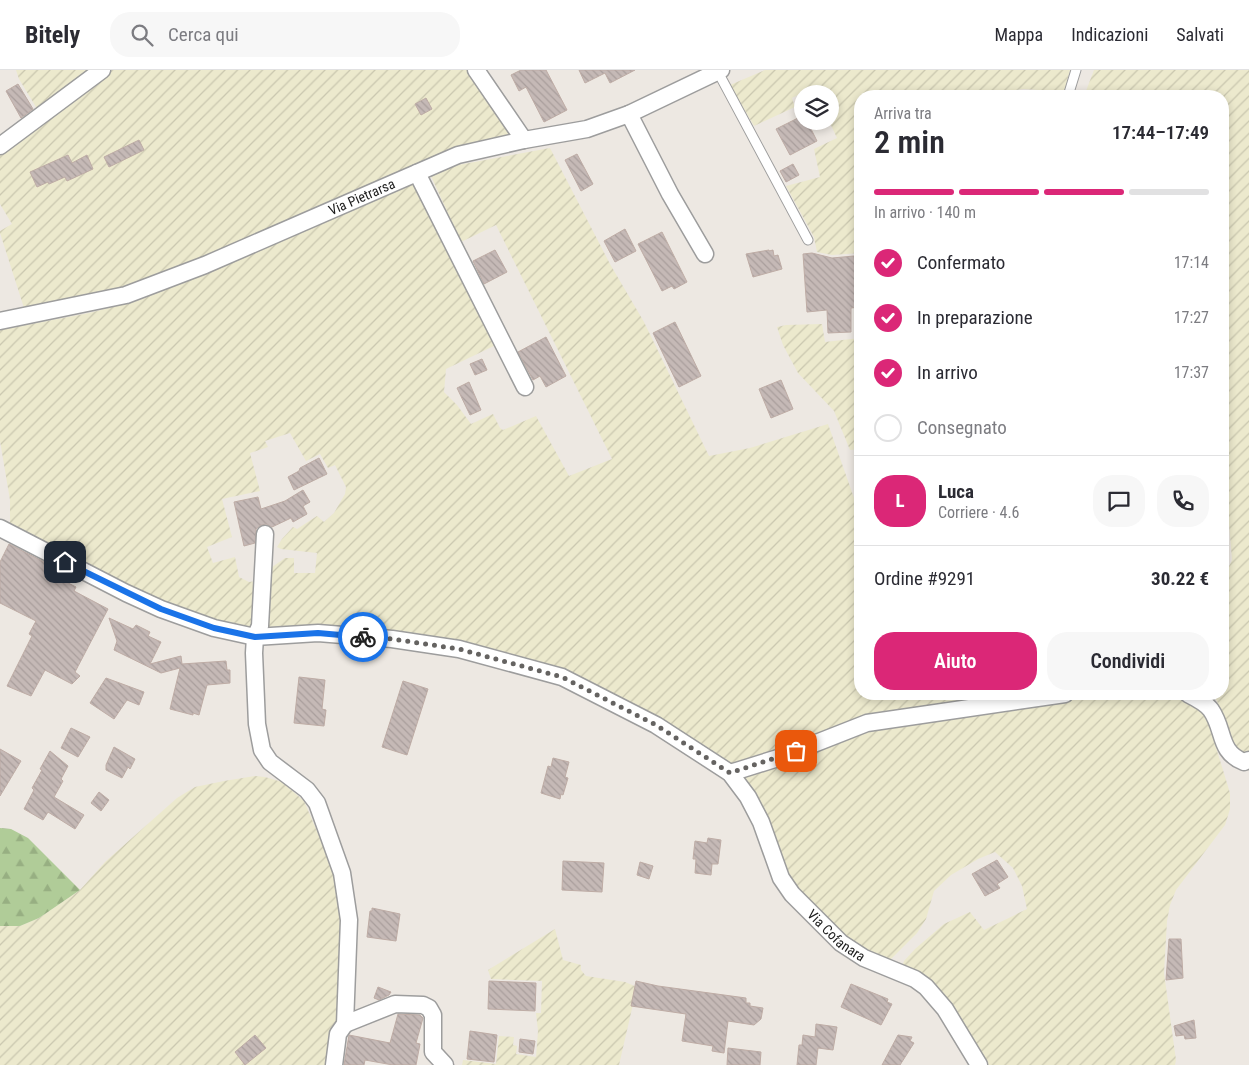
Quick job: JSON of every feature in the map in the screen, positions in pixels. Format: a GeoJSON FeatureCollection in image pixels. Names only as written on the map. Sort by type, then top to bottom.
{"type":"FeatureCollection","features":[{"type":"Feature","properties":{"kind":"street"},"geometry":{"type":"LineString","coordinates":[[0,146],[102,70]]}},
{"type":"Feature","properties":{"kind":"street"},"geometry":{"type":"LineString","coordinates":[[476,70],[524,140]]}},
{"type":"Feature","properties":{"kind":"street","name":"Via Pietrarsa"},"geometry":{"type":"LineString","coordinates":[[0,321],[126,295],[205,265],[458,155],[524,140],[587,129],[629,114],[720,71]]}},
{"type":"Feature","properties":{"kind":"street"},"geometry":{"type":"LineString","coordinates":[[629,114],[670,194],[705,254]]}},
{"type":"Feature","properties":{"kind":"street"},"geometry":{"type":"LineString","coordinates":[[417,173],[525,387]]}},
{"type":"Feature","properties":{"kind":"street","name":"Via Cofanara"},"geometry":{"type":"LineString","coordinates":[[0,528],[161,609],[214,628],[255,637],[318,633],[392,639],[459,649],[562,677],[656,725],[730,773],[761,822],[780,878],[792,894],[841,943],[864,958],[915,979],[926,987],[945,1009],[979,1065]]}},
{"type":"Feature","properties":{"kind":"street"},"geometry":{"type":"LineString","coordinates":[[265,534],[260,626],[255,637],[257,724],[262,750],[270,762],[306,790],[317,803],[342,873],[349,920],[345,1024],[338,1034],[334,1065]]}},
{"type":"Feature","properties":{"kind":"street"},"geometry":{"type":"LineString","coordinates":[[730,773],[778,758],[867,723],[987,700]]}},
{"type":"Feature","properties":{"kind":"street"},"geometry":{"type":"LineString","coordinates":[[1197,700],[1210,709],[1218,723],[1225,747],[1234,758],[1244,762],[1249,760]]}},
{"type":"Feature","properties":{"kind":"street"},"geometry":{"type":"LineString","coordinates":[[345,1024],[395,1004],[429,1008],[433,1015],[433,1052],[445,1065]]}},
{"type":"Feature","properties":{"kind":"lane"},"geometry":{"type":"LineString","coordinates":[[1070,90],[1076,70]]}},
{"type":"Feature","properties":{"kind":"lane"},"geometry":{"type":"LineString","coordinates":[[720,71],[808,240]]}},
{"type":"Feature","properties":{"kind":"shaded area"},"geometry":{"type":"Polygon","coordinates":[[[16,70],[97,70],[39,112],[19,79],[16,70]]]}},
{"type":"Feature","properties":{"kind":"shaded area"},"geometry":{"type":"Polygon","coordinates":[[[112,70],[471,70],[517,135],[316,211],[113,293],[25,311],[0,233],[0,231],[12,224],[0,204],[0,153],[51,113],[112,70]]]}},
{"type":"Feature","properties":{"kind":"shaded area"},"geometry":{"type":"Polygon","coordinates":[[[765,70],[1070,70],[1065,90],[854,90],[854,253],[832,255],[817,252],[814,237],[786,186],[820,177],[814,149],[837,138],[833,130],[839,130],[839,85],[794,85],[794,97],[792,98],[794,107],[754,126],[730,85],[765,70]]]}},
{"type":"Feature","properties":{"kind":"shaded area"},"geometry":{"type":"Polygon","coordinates":[[[1094,70],[1249,70],[1249,757],[1239,755],[1228,741],[1216,700],[1229,700],[1229,566],[1232,560],[1229,524],[1229,90],[1086,90],[1094,70]]]}},
{"type":"Feature","properties":{"kind":"shaded area"},"geometry":{"type":"Polygon","coordinates":[[[550,148],[610,264],[644,322],[709,456],[750,448],[828,424],[854,498],[854,700],[959,700],[959,704],[873,715],[846,723],[768,759],[736,768],[661,720],[603,688],[562,672],[498,652],[266,630],[268,570],[285,558],[294,558],[294,573],[315,573],[317,553],[277,547],[293,527],[297,529],[317,516],[324,522],[334,513],[345,494],[346,487],[335,465],[328,468],[320,454],[306,461],[290,433],[265,441],[268,447],[250,453],[260,491],[222,499],[232,537],[207,547],[213,563],[235,557],[239,577],[249,582],[256,581],[255,629],[250,631],[168,607],[10,526],[10,500],[0,441],[0,330],[89,313],[140,300],[422,180],[500,343],[446,369],[444,392],[457,405],[471,424],[493,414],[503,430],[536,416],[569,476],[612,459],[496,225],[461,242],[431,176],[458,165],[550,148]]]}},
{"type":"Feature","properties":{"kind":"shaded area"},"geometry":{"type":"Polygon","coordinates":[[[822,324],[825,342],[854,339],[854,450],[850,450],[834,411],[798,373],[783,345],[777,327],[822,324]]]}},
{"type":"Feature","properties":{"kind":"shaded area"},"geometry":{"type":"Polygon","coordinates":[[[1069,700],[1187,700],[1207,718],[1230,793],[1230,809],[1225,825],[1176,890],[1170,905],[1167,921],[1164,973],[1176,1060],[1175,1065],[989,1065],[933,984],[902,967],[904,961],[915,949],[944,924],[970,912],[984,930],[1027,909],[1022,886],[1013,868],[995,852],[978,859],[951,875],[934,891],[926,919],[917,933],[888,962],[861,951],[824,920],[786,876],[743,778],[746,775],[869,730],[1069,700]]]}},
{"type":"Feature","properties":{"kind":"shaded area"},"geometry":{"type":"Polygon","coordinates":[[[255,776],[282,782],[304,801],[338,880],[343,912],[339,1017],[328,1065],[0,1065],[0,926],[20,926],[39,918],[80,890],[105,862],[177,798],[195,787],[255,776]]]}},
{"type":"Feature","properties":{"kind":"shaded area"},"geometry":{"type":"Polygon","coordinates":[[[555,929],[563,960],[581,965],[581,970],[586,976],[625,982],[637,987],[619,1065],[462,1065],[463,1060],[496,1064],[499,1036],[514,1037],[513,1045],[517,1046],[516,1054],[536,1057],[538,1031],[536,1013],[541,1013],[542,981],[491,979],[488,970],[555,929]]]}},
{"type":"Feature","properties":{"kind":"green space"},"geometry":{"type":"Polygon","coordinates":[[[0,828],[11,829],[28,838],[80,890],[39,918],[20,926],[0,926],[0,828]]]}},
{"type":"Feature","properties":{"kind":"building"},"geometry":{"type":"Polygon","coordinates":[[[521,70],[546,70],[567,110],[544,122],[526,87],[519,91],[511,75],[521,70]]]}},
{"type":"Feature","properties":{"kind":"building"},"geometry":{"type":"Polygon","coordinates":[[[579,70],[635,70],[610,83],[605,73],[585,83],[579,70]]]}},
{"type":"Feature","properties":{"kind":"building"},"geometry":{"type":"Polygon","coordinates":[[[18,84],[33,109],[21,118],[6,91],[18,84]]]}},
{"type":"Feature","properties":{"kind":"building"},"geometry":{"type":"Polygon","coordinates":[[[426,98],[432,109],[421,115],[415,104],[426,98]]]}},
{"type":"Feature","properties":{"kind":"building"},"geometry":{"type":"Polygon","coordinates":[[[794,120],[794,130],[812,130],[817,141],[790,155],[776,129],[794,120]]]}},
{"type":"Feature","properties":{"kind":"building"},"geometry":{"type":"Polygon","coordinates":[[[139,140],[144,150],[109,167],[104,157],[139,140]]]}},
{"type":"Feature","properties":{"kind":"building"},"geometry":{"type":"Polygon","coordinates":[[[577,154],[593,184],[581,191],[565,160],[577,154]]]}},
{"type":"Feature","properties":{"kind":"building"},"geometry":{"type":"Polygon","coordinates":[[[68,155],[72,163],[87,155],[93,169],[67,181],[65,177],[37,187],[30,172],[68,155]]]}},
{"type":"Feature","properties":{"kind":"building"},"geometry":{"type":"Polygon","coordinates":[[[793,164],[799,175],[786,182],[780,171],[793,164]]]}},
{"type":"Feature","properties":{"kind":"building"},"geometry":{"type":"Polygon","coordinates":[[[625,229],[636,251],[615,262],[604,241],[625,229]]]}},
{"type":"Feature","properties":{"kind":"building"},"geometry":{"type":"Polygon","coordinates":[[[662,232],[687,282],[674,289],[672,286],[662,291],[638,244],[662,232]]]}},
{"type":"Feature","properties":{"kind":"building"},"geometry":{"type":"Polygon","coordinates":[[[495,250],[507,272],[484,284],[473,261],[495,250]]]}},
{"type":"Feature","properties":{"kind":"building"},"geometry":{"type":"Polygon","coordinates":[[[773,250],[774,256],[778,255],[782,269],[753,277],[746,254],[773,250]]]}},
{"type":"Feature","properties":{"kind":"building"},"geometry":{"type":"Polygon","coordinates":[[[812,253],[832,258],[854,256],[854,308],[851,308],[851,332],[828,333],[827,310],[807,312],[803,254],[812,253]]]}},
{"type":"Feature","properties":{"kind":"building"},"geometry":{"type":"Polygon","coordinates":[[[675,322],[701,376],[679,387],[653,333],[675,322]]]}},
{"type":"Feature","properties":{"kind":"building"},"geometry":{"type":"Polygon","coordinates":[[[546,337],[566,376],[546,387],[540,376],[533,380],[518,352],[546,337]]]}},
{"type":"Feature","properties":{"kind":"building"},"geometry":{"type":"Polygon","coordinates":[[[482,359],[487,370],[475,375],[470,364],[482,359]]]}},
{"type":"Feature","properties":{"kind":"building"},"geometry":{"type":"Polygon","coordinates":[[[781,380],[793,409],[771,418],[759,389],[781,380]]]}},
{"type":"Feature","properties":{"kind":"building"},"geometry":{"type":"Polygon","coordinates":[[[469,382],[481,410],[470,415],[457,388],[469,382]]]}},
{"type":"Feature","properties":{"kind":"building"},"geometry":{"type":"Polygon","coordinates":[[[319,458],[327,474],[294,490],[288,477],[319,458]]]}},
{"type":"Feature","properties":{"kind":"building"},"geometry":{"type":"Polygon","coordinates":[[[303,490],[310,502],[303,506],[307,514],[293,522],[291,518],[272,527],[266,524],[261,525],[256,529],[255,543],[244,546],[234,502],[258,497],[261,509],[285,501],[303,490]]]}},
{"type":"Feature","properties":{"kind":"building"},"geometry":{"type":"Polygon","coordinates":[[[9,544],[50,565],[47,572],[76,587],[74,591],[108,609],[75,672],[80,676],[72,684],[45,670],[31,696],[7,686],[32,636],[29,634],[36,621],[0,603],[0,562],[9,544]]]}},
{"type":"Feature","properties":{"kind":"building"},"geometry":{"type":"Polygon","coordinates":[[[109,618],[133,629],[136,625],[150,632],[148,636],[161,642],[150,664],[181,656],[182,664],[226,661],[227,670],[230,670],[230,683],[207,685],[199,715],[170,709],[180,668],[161,673],[114,650],[117,641],[109,618]]]}},
{"type":"Feature","properties":{"kind":"building"},"geometry":{"type":"Polygon","coordinates":[[[299,677],[325,680],[322,709],[326,710],[324,726],[294,723],[299,677]]]}},
{"type":"Feature","properties":{"kind":"building"},"geometry":{"type":"Polygon","coordinates":[[[106,678],[144,692],[139,705],[127,700],[114,719],[90,703],[106,678]]]}},
{"type":"Feature","properties":{"kind":"building"},"geometry":{"type":"Polygon","coordinates":[[[403,681],[428,689],[407,755],[382,747],[403,681]]]}},
{"type":"Feature","properties":{"kind":"building"},"geometry":{"type":"Polygon","coordinates":[[[71,728],[90,737],[78,757],[61,748],[71,728]]]}},
{"type":"Feature","properties":{"kind":"building"},"geometry":{"type":"Polygon","coordinates":[[[114,747],[135,759],[130,769],[128,767],[122,778],[106,770],[106,765],[114,747]]]}},
{"type":"Feature","properties":{"kind":"building"},"geometry":{"type":"Polygon","coordinates":[[[0,749],[21,761],[0,796],[0,749]]]}},
{"type":"Feature","properties":{"kind":"building"},"geometry":{"type":"Polygon","coordinates":[[[50,751],[68,766],[61,779],[63,781],[54,797],[84,815],[75,829],[48,812],[43,820],[24,809],[34,790],[32,788],[42,770],[40,769],[50,751]]]}},
{"type":"Feature","properties":{"kind":"building"},"geometry":{"type":"Polygon","coordinates":[[[553,758],[569,762],[565,777],[568,778],[560,799],[541,793],[548,766],[551,767],[553,758]]]}},
{"type":"Feature","properties":{"kind":"building"},"geometry":{"type":"Polygon","coordinates":[[[99,792],[109,800],[101,811],[91,803],[99,792]]]}},
{"type":"Feature","properties":{"kind":"building"},"geometry":{"type":"Polygon","coordinates":[[[708,838],[721,840],[718,864],[712,864],[711,875],[695,873],[696,859],[693,859],[695,841],[707,843],[708,838]]]}},
{"type":"Feature","properties":{"kind":"building"},"geometry":{"type":"Polygon","coordinates":[[[997,860],[1008,877],[997,884],[1000,888],[985,896],[972,874],[997,860]]]}},
{"type":"Feature","properties":{"kind":"building"},"geometry":{"type":"Polygon","coordinates":[[[563,861],[604,863],[602,892],[562,890],[563,861]]]}},
{"type":"Feature","properties":{"kind":"building"},"geometry":{"type":"Polygon","coordinates":[[[640,862],[653,866],[649,879],[637,875],[640,862]]]}},
{"type":"Feature","properties":{"kind":"building"},"geometry":{"type":"Polygon","coordinates":[[[372,908],[400,914],[396,941],[367,937],[372,908]]]}},
{"type":"Feature","properties":{"kind":"building"},"geometry":{"type":"Polygon","coordinates":[[[1169,939],[1181,939],[1183,978],[1166,980],[1169,939]]]}},
{"type":"Feature","properties":{"kind":"building"},"geometry":{"type":"Polygon","coordinates":[[[489,981],[536,983],[535,1011],[488,1009],[489,981]]]}},
{"type":"Feature","properties":{"kind":"building"},"geometry":{"type":"Polygon","coordinates":[[[636,981],[658,986],[746,998],[746,1003],[750,1003],[750,1006],[763,1008],[761,1019],[754,1025],[728,1021],[724,1053],[712,1051],[713,1046],[682,1041],[686,1014],[631,1006],[636,981]]]}},
{"type":"Feature","properties":{"kind":"building"},"geometry":{"type":"Polygon","coordinates":[[[851,984],[888,999],[887,1002],[892,1004],[881,1025],[841,1007],[851,984]]]}},
{"type":"Feature","properties":{"kind":"building"},"geometry":{"type":"Polygon","coordinates":[[[378,987],[391,992],[379,1000],[374,998],[378,987]]]}},
{"type":"Feature","properties":{"kind":"building"},"geometry":{"type":"Polygon","coordinates":[[[398,1014],[420,1015],[423,1018],[416,1043],[420,1044],[416,1065],[393,1065],[365,1060],[364,1065],[344,1065],[349,1035],[390,1043],[398,1014]]]}},
{"type":"Feature","properties":{"kind":"building"},"geometry":{"type":"Polygon","coordinates":[[[1194,1020],[1196,1038],[1185,1039],[1184,1035],[1176,1036],[1174,1026],[1194,1020]]]}},
{"type":"Feature","properties":{"kind":"building"},"geometry":{"type":"Polygon","coordinates":[[[816,1024],[837,1027],[833,1050],[818,1048],[816,1065],[797,1065],[799,1045],[802,1045],[803,1035],[815,1037],[816,1024]]]}},
{"type":"Feature","properties":{"kind":"building"},"geometry":{"type":"Polygon","coordinates":[[[470,1031],[497,1035],[494,1062],[467,1059],[470,1031]]]}},
{"type":"Feature","properties":{"kind":"building"},"geometry":{"type":"Polygon","coordinates":[[[255,1035],[266,1048],[245,1065],[235,1052],[255,1035]]]}},
{"type":"Feature","properties":{"kind":"building"},"geometry":{"type":"Polygon","coordinates":[[[898,1035],[912,1037],[910,1041],[914,1043],[900,1065],[882,1065],[898,1035]]]}},
{"type":"Feature","properties":{"kind":"building"},"geometry":{"type":"Polygon","coordinates":[[[520,1039],[535,1041],[533,1054],[519,1052],[520,1039]]]}},
{"type":"Feature","properties":{"kind":"building"},"geometry":{"type":"Polygon","coordinates":[[[728,1048],[761,1052],[760,1065],[727,1065],[728,1048]]]}},
{"type":"Feature","properties":{"kind":"way so far"},"geometry":{"type":"LineString","coordinates":[[363,637],[392,639],[459,649],[562,677],[656,725],[730,773],[796,751]]}},
{"type":"Feature","properties":{"kind":"route"},"geometry":{"type":"LineString","coordinates":[[65,562],[161,609],[214,628],[255,637],[318,633],[363,637]]}}]}
